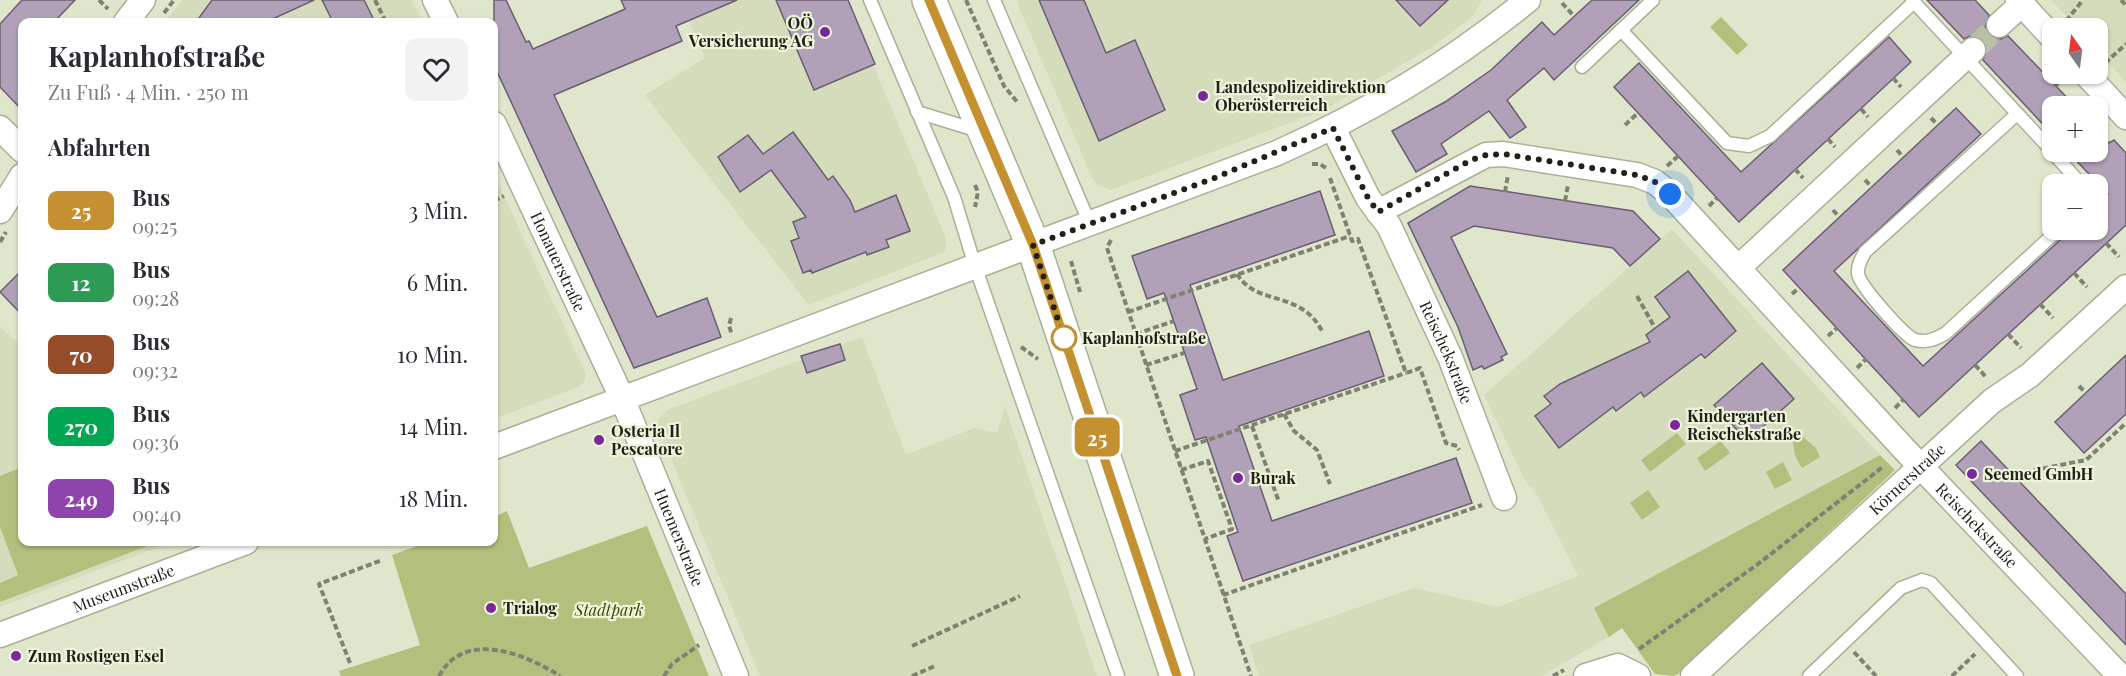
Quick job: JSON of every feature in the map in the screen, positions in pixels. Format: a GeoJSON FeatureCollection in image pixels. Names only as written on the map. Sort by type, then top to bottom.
{"type":"FeatureCollection","features":[{"type":"Feature","properties":{"kind":"main road"},"geometry":{"type":"LineString","coordinates":[[929,0],[1033,245],[1177,676]]}},
{"type":"Feature","properties":{"kind":"street"},"geometry":{"type":"LineString","coordinates":[[118,17],[143,0]]}},
{"type":"Feature","properties":{"kind":"street"},"geometry":{"type":"LineString","coordinates":[[435,0],[444,18]]}},
{"type":"Feature","properties":{"kind":"street"},"geometry":{"type":"LineString","coordinates":[[498,445],[1277,153],[1333,128],[1404,89],[1468,46],[1527,0]]}},
{"type":"Feature","properties":{"kind":"street"},"geometry":{"type":"LineString","coordinates":[[1999,25],[2020,2],[2043,18]]}},
{"type":"Feature","properties":{"kind":"street"},"geometry":{"type":"LineString","coordinates":[[1738,268],[1969,53]]}},
{"type":"Feature","properties":{"kind":"street"},"geometry":{"type":"LineString","coordinates":[[2105,84],[2126,117]]}},
{"type":"Feature","properties":{"kind":"street"},"geometry":{"type":"LineString","coordinates":[[0,128],[18,146]]}},
{"type":"Feature","properties":{"kind":"street","name":"Reischekstraße"},"geometry":{"type":"LineString","coordinates":[[1333,128],[1368,198],[1389,226],[1450,357],[1493,502]]}},
{"type":"Feature","properties":{"kind":"street","name":"Honauerstraße"},"geometry":{"type":"LineString","coordinates":[[498,133],[622,398]]}},
{"type":"Feature","properties":{"kind":"street","name":"Reischekstraße"},"geometry":{"type":"LineString","coordinates":[[1378,212],[1479,157],[1503,154],[1637,175],[1655,182],[1670,194],[1920,466],[2120,676]]}},
{"type":"Feature","properties":{"kind":"street"},"geometry":{"type":"LineString","coordinates":[[0,212],[18,183]]}},
{"type":"Feature","properties":{"kind":"street","name":"Körnerstraße"},"geometry":{"type":"LineString","coordinates":[[1693,676],[1992,401],[2030,375],[2126,287]]}},
{"type":"Feature","properties":{"kind":"street","name":"Huemerstraße"},"geometry":{"type":"LineString","coordinates":[[622,398],[736,676]]}},
{"type":"Feature","properties":{"kind":"street","name":"Museumstraße"},"geometry":{"type":"LineString","coordinates":[[0,635],[235,546]]}},
{"type":"Feature","properties":{"kind":"street"},"geometry":{"type":"LineString","coordinates":[[1586,676],[1628,671]]}},
{"type":"Feature","properties":{"kind":"lane"},"geometry":{"type":"LineString","coordinates":[[870,0],[954,197],[975,266],[1118,676]]}},
{"type":"Feature","properties":{"kind":"lane"},"geometry":{"type":"LineString","coordinates":[[994,0],[1090,224]]}},
{"type":"Feature","properties":{"kind":"lane"},"geometry":{"type":"LineString","coordinates":[[1582,67],[1653,0]]}},
{"type":"Feature","properties":{"kind":"lane"},"geometry":{"type":"LineString","coordinates":[[1621,30],[1727,143],[1749,146],[1770,136],[1913,1],[1969,53],[2017,114],[2042,140]]}},
{"type":"Feature","properties":{"kind":"lane"},"geometry":{"type":"LineString","coordinates":[[917,112],[985,134]]}},
{"type":"Feature","properties":{"kind":"lane"},"geometry":{"type":"LineString","coordinates":[[2017,114],[1865,252],[1859,262],[1858,273],[1863,285],[1908,336],[1923,341],[1935,340],[1946,333],[2047,240]]}},
{"type":"Feature","properties":{"kind":"lane"},"geometry":{"type":"LineString","coordinates":[[2062,162],[2072,174]]}},
{"type":"Feature","properties":{"kind":"lane"},"geometry":{"type":"LineString","coordinates":[[1809,676],[1901,588],[1922,580],[1931,583],[2017,676]]}},
{"type":"Feature","properties":{"kind":"path"},"geometry":{"type":"LineString","coordinates":[[99,0],[118,17]]}},
{"type":"Feature","properties":{"kind":"path"},"geometry":{"type":"LineString","coordinates":[[375,0],[384,18]]}},
{"type":"Feature","properties":{"kind":"path"},"geometry":{"type":"LineString","coordinates":[[966,0],[1004,86],[1024,109]]}},
{"type":"Feature","properties":{"kind":"path"},"geometry":{"type":"LineString","coordinates":[[2068,18],[2083,0]]}},
{"type":"Feature","properties":{"kind":"path"},"geometry":{"type":"LineString","coordinates":[[2121,0],[2126,5]]}},
{"type":"Feature","properties":{"kind":"path"},"geometry":{"type":"LineString","coordinates":[[1562,3],[1574,16]]}},
{"type":"Feature","properties":{"kind":"path"},"geometry":{"type":"LineString","coordinates":[[2108,59],[2126,44]]}},
{"type":"Feature","properties":{"kind":"path"},"geometry":{"type":"LineString","coordinates":[[1625,125],[1638,113]]}},
{"type":"Feature","properties":{"kind":"path"},"geometry":{"type":"LineString","coordinates":[[1665,168],[1678,156]]}},
{"type":"Feature","properties":{"kind":"path"},"geometry":{"type":"LineString","coordinates":[[1302,167],[1314,163],[1326,167],[1352,241],[1358,239],[1406,373]]}},
{"type":"Feature","properties":{"kind":"path"},"geometry":{"type":"LineString","coordinates":[[1505,192],[1508,172]]}},
{"type":"Feature","properties":{"kind":"path"},"geometry":{"type":"LineString","coordinates":[[1565,201],[1569,181]]}},
{"type":"Feature","properties":{"kind":"path"},"geometry":{"type":"LineString","coordinates":[[1128,312],[1350,236]]}},
{"type":"Feature","properties":{"kind":"path"},"geometry":{"type":"LineString","coordinates":[[1114,238],[1108,242],[1107,248],[1251,676]]}},
{"type":"Feature","properties":{"kind":"path"},"geometry":{"type":"LineString","coordinates":[[2106,243],[2119,257]]}},
{"type":"Feature","properties":{"kind":"path"},"geometry":{"type":"LineString","coordinates":[[2074,273],[2086,287]]}},
{"type":"Feature","properties":{"kind":"path"},"geometry":{"type":"LineString","coordinates":[[1237,274],[1250,290],[1295,303],[1317,322],[1322,331]]}},
{"type":"Feature","properties":{"kind":"path"},"geometry":{"type":"LineString","coordinates":[[1637,296],[1655,328]]}},
{"type":"Feature","properties":{"kind":"path"},"geometry":{"type":"LineString","coordinates":[[2040,304],[2053,318]]}},
{"type":"Feature","properties":{"kind":"path"},"geometry":{"type":"LineString","coordinates":[[731,318],[729,326],[732,336]]}},
{"type":"Feature","properties":{"kind":"path"},"geometry":{"type":"LineString","coordinates":[[1136,334],[1174,321]]}},
{"type":"Feature","properties":{"kind":"path"},"geometry":{"type":"LineString","coordinates":[[2008,334],[2021,348]]}},
{"type":"Feature","properties":{"kind":"path"},"geometry":{"type":"LineString","coordinates":[[1146,365],[1184,352]]}},
{"type":"Feature","properties":{"kind":"path"},"geometry":{"type":"LineString","coordinates":[[1975,365],[1988,379]]}},
{"type":"Feature","properties":{"kind":"path"},"geometry":{"type":"LineString","coordinates":[[1175,452],[1420,368],[1446,443],[1457,446],[1461,456]]}},
{"type":"Feature","properties":{"kind":"path"},"geometry":{"type":"LineString","coordinates":[[2079,386],[2086,393]]}},
{"type":"Feature","properties":{"kind":"path"},"geometry":{"type":"LineString","coordinates":[[1284,414],[1288,424],[1317,450],[1330,484]]}},
{"type":"Feature","properties":{"kind":"path"},"geometry":{"type":"LineString","coordinates":[[2025,472],[2086,460],[2126,423]]}},
{"type":"Feature","properties":{"kind":"path"},"geometry":{"type":"LineString","coordinates":[[1252,426],[1279,502]]}},
{"type":"Feature","properties":{"kind":"path"},"geometry":{"type":"LineString","coordinates":[[1639,648],[1758,564],[1892,460]]}},
{"type":"Feature","properties":{"kind":"path"},"geometry":{"type":"LineString","coordinates":[[1182,470],[1208,461],[1232,529],[1205,539]]}},
{"type":"Feature","properties":{"kind":"path"},"geometry":{"type":"LineString","coordinates":[[1478,495],[1493,502]]}},
{"type":"Feature","properties":{"kind":"path"},"geometry":{"type":"LineString","coordinates":[[1223,595],[1493,502]]}},
{"type":"Feature","properties":{"kind":"path"},"geometry":{"type":"LineString","coordinates":[[350,663],[319,584],[382,560]]}},
{"type":"Feature","properties":{"kind":"path"},"geometry":{"type":"LineString","coordinates":[[912,646],[1020,596]]}},
{"type":"Feature","properties":{"kind":"path"},"geometry":{"type":"LineString","coordinates":[[1844,642],[1876,676]]}},
{"type":"Feature","properties":{"kind":"path"},"geometry":{"type":"LineString","coordinates":[[1952,676],[1987,643]]}},
{"type":"Feature","properties":{"kind":"path"},"geometry":{"type":"LineString","coordinates":[[664,676],[672,664],[701,644]]}},
{"type":"Feature","properties":{"kind":"path"},"geometry":{"type":"LineString","coordinates":[[439,676],[445,666],[468,650],[500,649],[560,676]]}},
{"type":"Feature","properties":{"kind":"path"},"geometry":{"type":"LineString","coordinates":[[912,676],[935,666]]}},
{"type":"Feature","properties":{"kind":"shaded area"},"geometry":{"type":"Polygon","coordinates":[[[182,0],[412,0],[421,18],[168,18],[182,0]]]}},
{"type":"Feature","properties":{"kind":"shaded area"},"geometry":{"type":"Polygon","coordinates":[[[680,0],[846,0],[946,238],[945,252],[809,305],[645,95],[705,58],[680,0]]]}},
{"type":"Feature","properties":{"kind":"shaded area","name":"Landespolizeidirektion Oberösterreich"},"geometry":{"type":"Polygon","coordinates":[[[1016,0],[1482,0],[1472,17],[1434,46],[1324,110],[1111,190],[1098,185],[1092,178],[1016,0]]]}},
{"type":"Feature","properties":{"kind":"shaded area"},"geometry":{"type":"Polygon","coordinates":[[[2051,0],[2126,0],[2126,83],[2108,63],[2108,18],[2068,18],[2051,0]]]}},
{"type":"Feature","properties":{"kind":"shaded area"},"geometry":{"type":"Polygon","coordinates":[[[498,183],[586,374],[585,381],[578,387],[498,417],[498,183]]]}},
{"type":"Feature","properties":{"kind":"shaded area","name":"Kindergarten Reischekstraße"},"geometry":{"type":"Polygon","coordinates":[[[1672,229],[1880,455],[1595,608],[1609,637],[1541,676],[1259,676],[1249,645],[1414,588],[1498,607],[1578,576],[1535,491],[1525,481],[1484,395],[1672,229]]]}},
{"type":"Feature","properties":{"kind":"shaded area"},"geometry":{"type":"Polygon","coordinates":[[[0,327],[18,343],[18,546],[161,546],[0,607],[0,327]]]}},
{"type":"Feature","properties":{"kind":"shaded area"},"geometry":{"type":"Polygon","coordinates":[[[862,337],[906,455],[974,428],[997,433],[1005,407],[1097,676],[760,676],[658,427],[658,420],[667,410],[862,337]]]}},
{"type":"Feature","properties":{"kind":"green space"},"geometry":{"type":"Polygon","coordinates":[[[1721,17],[1748,45],[1737,55],[1710,27],[1721,17]]]}},
{"type":"Feature","properties":{"kind":"green space"},"geometry":{"type":"Polygon","coordinates":[[[1677,433],[1686,444],[1650,472],[1641,460],[1677,433]]]}},
{"type":"Feature","properties":{"kind":"green space"},"geometry":{"type":"Polygon","coordinates":[[[1802,436],[1816,448],[1820,457],[1802,468],[1795,454],[1793,438],[1802,436]]]}},
{"type":"Feature","properties":{"kind":"green space"},"geometry":{"type":"Polygon","coordinates":[[[1721,441],[1730,453],[1705,471],[1697,458],[1721,441]]]}},
{"type":"Feature","properties":{"kind":"green space"},"geometry":{"type":"Polygon","coordinates":[[[1880,455],[1895,470],[1678,674],[1674,676],[1655,674],[1622,628],[1609,637],[1594,608],[1880,455]]]}},
{"type":"Feature","properties":{"kind":"green space"},"geometry":{"type":"Polygon","coordinates":[[[1783,462],[1792,480],[1775,489],[1766,472],[1783,462]]]}},
{"type":"Feature","properties":{"kind":"green space"},"geometry":{"type":"Polygon","coordinates":[[[18,469],[18,546],[147,546],[0,602],[0,583],[18,575],[0,527],[0,476],[18,469]]]}},
{"type":"Feature","properties":{"kind":"green space"},"geometry":{"type":"Polygon","coordinates":[[[1648,490],[1660,507],[1642,520],[1630,503],[1648,490]]]}},
{"type":"Feature","properties":{"kind":"green space","name":"Stadtpark"},"geometry":{"type":"Polygon","coordinates":[[[507,511],[529,568],[647,526],[709,676],[341,676],[339,671],[420,645],[392,555],[417,546],[498,546],[498,515],[507,511]]]}},
{"type":"Feature","properties":{"kind":"building"},"geometry":{"type":"Polygon","coordinates":[[[22,0],[75,0],[58,18],[18,18],[18,106],[0,87],[0,24],[22,0]]]}},
{"type":"Feature","properties":{"kind":"building"},"geometry":{"type":"Polygon","coordinates":[[[212,0],[314,0],[275,18],[199,18],[212,0]]]}},
{"type":"Feature","properties":{"kind":"building"},"geometry":{"type":"Polygon","coordinates":[[[322,0],[364,0],[373,18],[331,18],[322,0]]]}},
{"type":"Feature","properties":{"kind":"building"},"geometry":{"type":"Polygon","coordinates":[[[494,0],[506,0],[526,42],[529,41],[533,49],[625,9],[621,0],[737,0],[676,26],[682,41],[554,95],[657,317],[707,298],[721,337],[634,368],[498,74],[498,18],[494,18],[494,0]]]}},
{"type":"Feature","properties":{"kind":"building","name":"OÖ Versicherung AG"},"geometry":{"type":"Polygon","coordinates":[[[776,0],[848,0],[875,64],[814,90],[776,0]]]}},
{"type":"Feature","properties":{"kind":"building"},"geometry":{"type":"Polygon","coordinates":[[[1039,0],[1084,0],[1106,53],[1135,40],[1165,110],[1099,141],[1039,0]]]}},
{"type":"Feature","properties":{"kind":"building"},"geometry":{"type":"Polygon","coordinates":[[[1396,0],[1448,0],[1420,26],[1396,0]]]}},
{"type":"Feature","properties":{"kind":"building"},"geometry":{"type":"Polygon","coordinates":[[[1592,0],[1639,0],[1554,80],[1544,68],[1507,100],[1526,127],[1510,138],[1489,111],[1441,144],[1447,154],[1416,172],[1392,131],[1445,102],[1491,70],[1542,22],[1554,35],[1592,0]]]}},
{"type":"Feature","properties":{"kind":"building"},"geometry":{"type":"Polygon","coordinates":[[[1927,0],[1975,0],[1989,15],[1985,27],[1989,35],[2001,39],[2008,36],[2042,72],[2042,84],[2054,84],[2065,96],[2042,96],[2042,123],[1983,60],[1987,47],[1983,40],[1970,36],[1964,39],[1927,0]]]}},
{"type":"Feature","properties":{"kind":"building"},"geometry":{"type":"Polygon","coordinates":[[[1889,37],[1911,62],[1739,222],[1614,87],[1639,63],[1741,172],[1889,37]]]}},
{"type":"Feature","properties":{"kind":"building"},"geometry":{"type":"Polygon","coordinates":[[[1956,108],[1981,134],[1834,271],[1923,366],[2060,240],[2108,240],[2108,174],[2089,174],[2078,162],[2108,162],[2108,142],[2114,140],[2126,153],[2126,225],[1919,417],[1783,270],[1956,108]]]}},
{"type":"Feature","properties":{"kind":"building"},"geometry":{"type":"Polygon","coordinates":[[[793,132],[828,180],[833,176],[850,200],[855,212],[896,195],[910,231],[886,240],[889,247],[867,255],[866,252],[812,273],[811,270],[803,273],[791,241],[799,238],[793,222],[806,217],[771,170],[740,192],[718,157],[748,135],[763,154],[793,132]]]}},
{"type":"Feature","properties":{"kind":"building"},"geometry":{"type":"Polygon","coordinates":[[[1470,186],[1633,211],[1660,239],[1630,266],[1613,248],[1474,226],[1451,237],[1507,354],[1501,357],[1503,360],[1484,369],[1482,366],[1473,370],[1458,327],[1408,223],[1470,186]]]}},
{"type":"Feature","properties":{"kind":"building"},"geometry":{"type":"Polygon","coordinates":[[[1320,191],[1335,235],[1190,285],[1223,380],[1369,331],[1384,376],[1239,426],[1272,521],[1456,458],[1472,503],[1243,581],[1227,536],[1238,532],[1206,437],[1195,440],[1180,395],[1197,389],[1164,293],[1147,299],[1132,256],[1320,191]]]}},
{"type":"Feature","properties":{"kind":"building"},"geometry":{"type":"Polygon","coordinates":[[[1688,271],[1736,331],[1705,358],[1701,354],[1644,397],[1641,392],[1616,411],[1613,407],[1559,448],[1535,416],[1551,404],[1544,396],[1560,384],[1650,342],[1646,335],[1670,317],[1655,297],[1688,271]]]}},
{"type":"Feature","properties":{"kind":"building"},"geometry":{"type":"Polygon","coordinates":[[[18,274],[18,311],[0,292],[18,274]]]}},
{"type":"Feature","properties":{"kind":"building"},"geometry":{"type":"Polygon","coordinates":[[[840,344],[845,360],[807,373],[801,356],[840,344]]]}},
{"type":"Feature","properties":{"kind":"building"},"geometry":{"type":"Polygon","coordinates":[[[2126,355],[2126,414],[2084,453],[2055,422],[2126,355]]]}},
{"type":"Feature","properties":{"kind":"building"},"geometry":{"type":"Polygon","coordinates":[[[1762,363],[1794,399],[1747,441],[1714,405],[1762,363]]]}},
{"type":"Feature","properties":{"kind":"building"},"geometry":{"type":"Polygon","coordinates":[[[1981,441],[2126,594],[2126,645],[1956,465],[1981,441]]]}},
{"type":"Feature","properties":{"kind":"tunnel"},"geometry":{"type":"LineString","coordinates":[[1973,50],[1999,25]]}},
{"type":"Feature","properties":{"kind":"bus line","name":"25"},"geometry":{"type":"LineString","coordinates":[[929,0],[1033,245],[1177,676]]}},
{"type":"Feature","properties":{"kind":"place","name":"OÖ Versicherung AG"},"geometry":{"type":"Point","coordinates":[825,32]}},
{"type":"Feature","properties":{"kind":"place","name":"Landespolizeidirektion Oberösterreich"},"geometry":{"type":"Point","coordinates":[1203,96]}},
{"type":"Feature","properties":{"kind":"place","name":"Kaplanhofstraße"},"geometry":{"type":"Point","coordinates":[1064,338]}},
{"type":"Feature","properties":{"kind":"place","name":"Kindergarten Reischekstraße"},"geometry":{"type":"Point","coordinates":[1675,425]}},
{"type":"Feature","properties":{"kind":"place","name":"Osteria Il Pescatore"},"geometry":{"type":"Point","coordinates":[599,440]}},
{"type":"Feature","properties":{"kind":"place","name":"Seemed GmbH"},"geometry":{"type":"Point","coordinates":[1972,474]}},
{"type":"Feature","properties":{"kind":"place","name":"Burak"},"geometry":{"type":"Point","coordinates":[1238,478]}},
{"type":"Feature","properties":{"kind":"place","name":"Trialog"},"geometry":{"type":"Point","coordinates":[491,608]}},
{"type":"Feature","properties":{"kind":"place","name":"Zum Rostigen Esel"},"geometry":{"type":"Point","coordinates":[16,656]}},
{"type":"Feature","properties":{"kind":"route"},"geometry":{"type":"LineString","coordinates":[[1064,338],[1033,245],[1212,179],[1333,128],[1368,198],[1378,212],[1471,160],[1486,155],[1503,154],[1637,175],[1655,182],[1670,194]]}}]}
